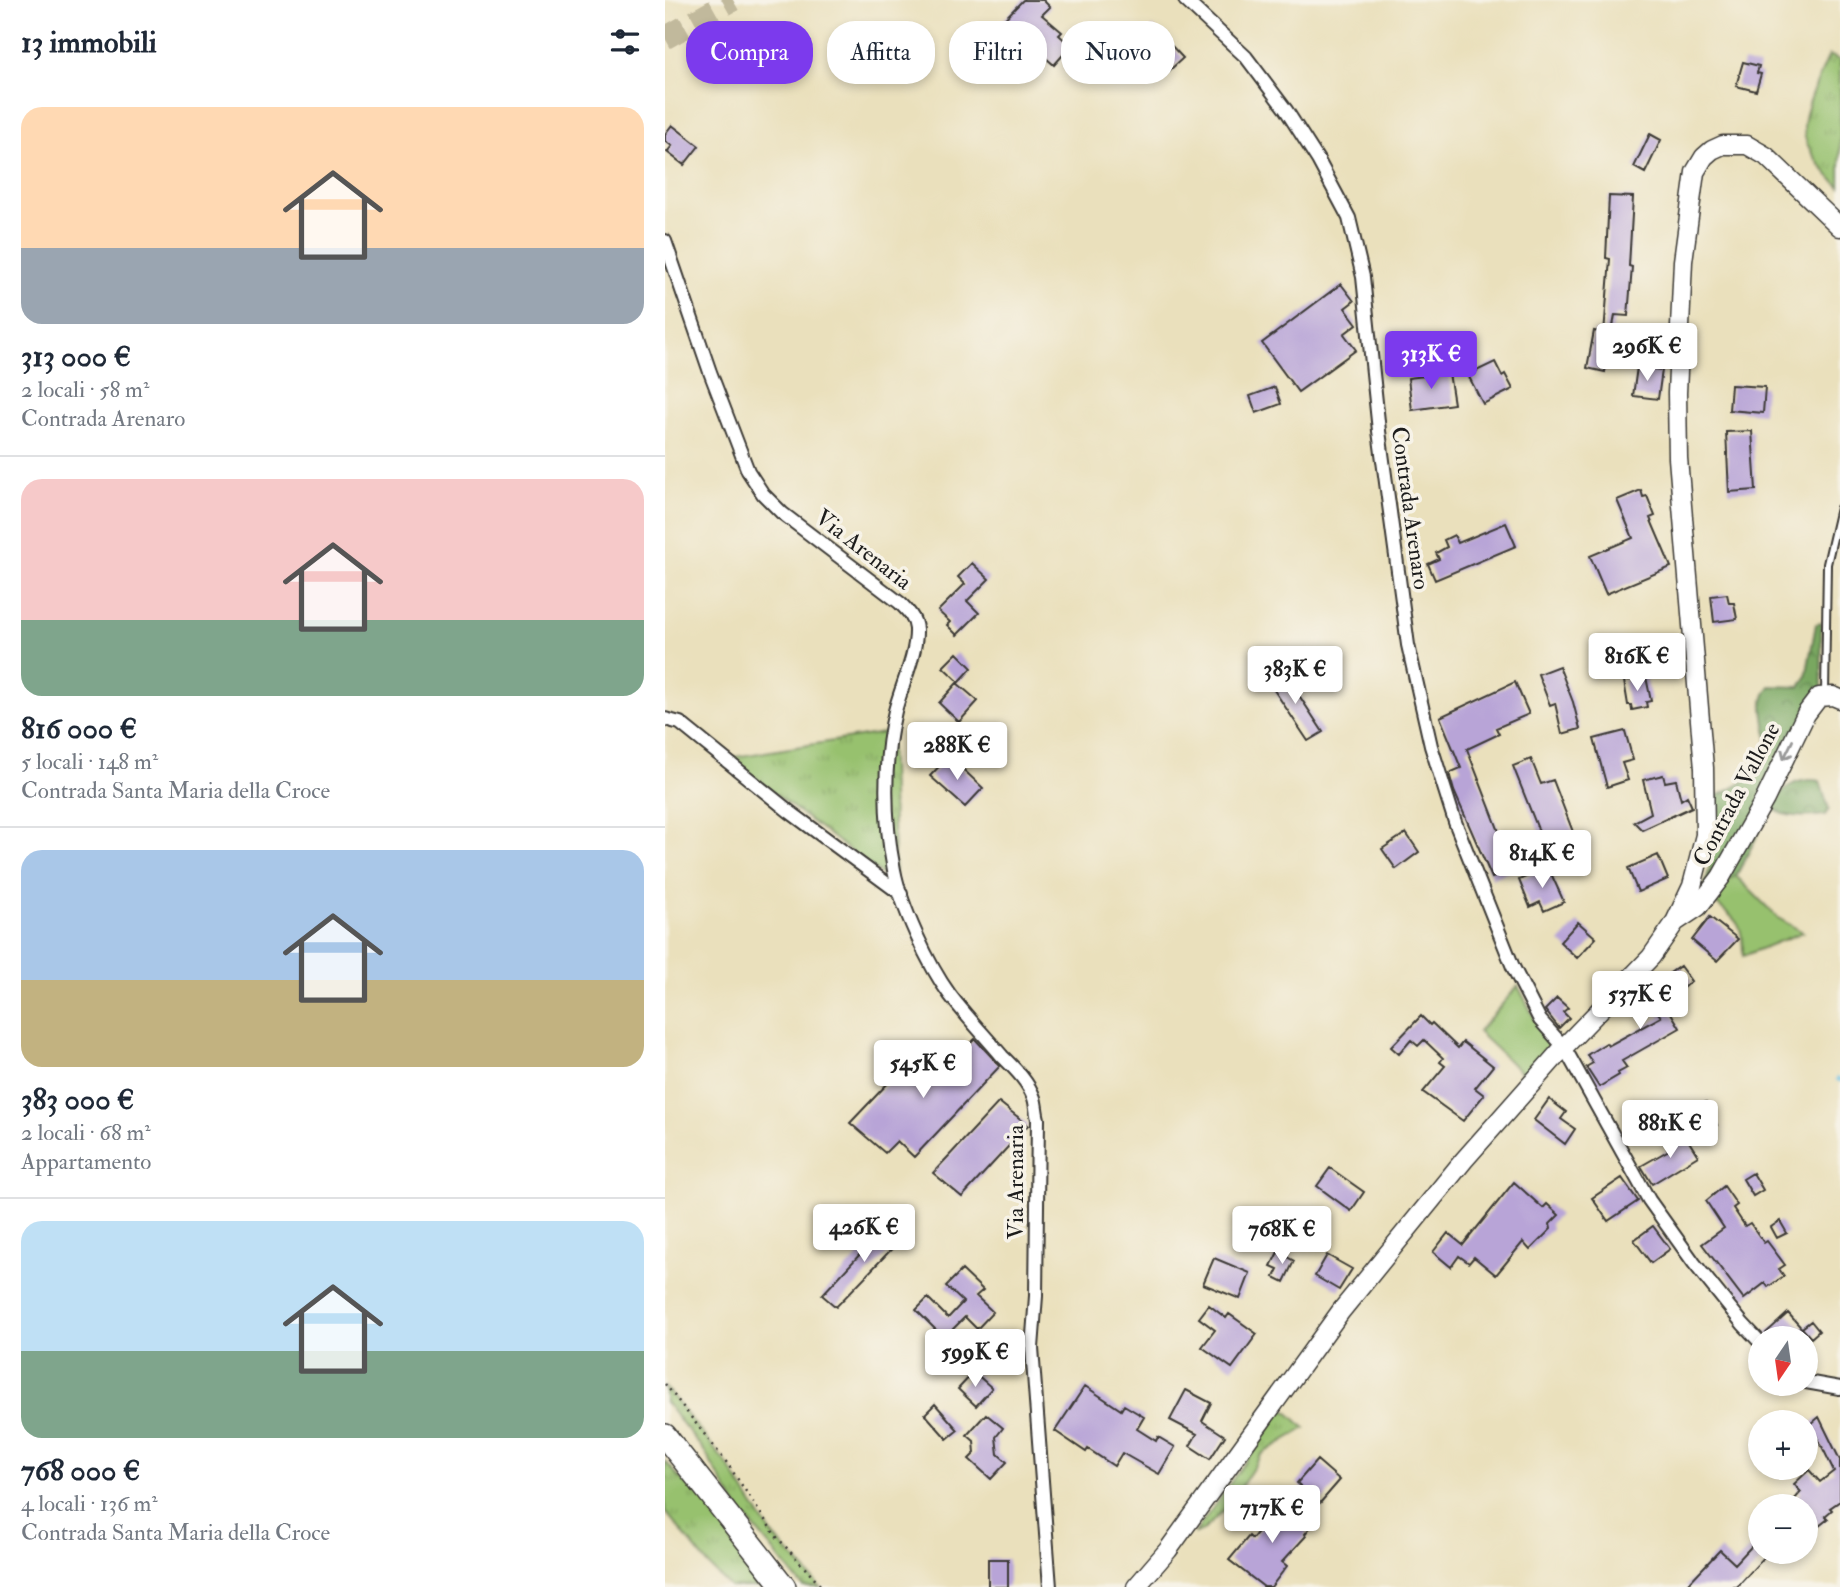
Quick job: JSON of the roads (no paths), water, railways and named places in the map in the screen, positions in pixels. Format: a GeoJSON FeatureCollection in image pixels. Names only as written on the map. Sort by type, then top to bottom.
{"type":"FeatureCollection","features":[{"type":"Feature","properties":{"kind":"highway"},"geometry":{"type":"LineString","coordinates":[[665,1436],[784,1587]]}},
{"type":"Feature","properties":{"kind":"main road"},"geometry":{"type":"LineString","coordinates":[[1136,1587],[1168,1550],[1341,1311],[1464,1160],[1564,1047],[1651,957],[1674,924],[1692,886],[1705,835],[1704,768],[1678,458],[1677,393],[1683,261],[1695,172],[1712,150],[1723,145],[1747,145],[1766,156],[1840,227]]}},
{"type":"Feature","properties":{"kind":"main road","name":"Contrada Vallone"},"geometry":{"type":"LineString","coordinates":[[1674,924],[1699,908],[1721,877],[1765,799],[1806,714],[1819,697],[1833,698]]}},
{"type":"Feature","properties":{"kind":"street","name":"Contrada Arenaro"},"geometry":{"type":"LineString","coordinates":[[1185,0],[1246,57],[1286,110],[1318,160],[1349,218],[1363,277],[1379,430],[1408,645],[1431,746],[1455,822],[1513,967],[1540,1020],[1564,1047],[1649,1200],[1694,1263],[1748,1330]]}},
{"type":"Feature","properties":{"kind":"street","name":"Via Arenaria"},"geometry":{"type":"LineString","coordinates":[[665,242],[709,372],[748,471],[763,494],[782,513],[912,614],[916,628],[914,645],[894,713],[887,783],[888,825],[894,871],[922,945],[949,994],[1022,1078],[1033,1097],[1038,1119],[1036,1296],[1032,1348],[1051,1587]]}},
{"type":"Feature","properties":{"kind":"street"},"geometry":{"type":"LineString","coordinates":[[665,719],[680,723],[790,813],[901,894]]}},
{"type":"Feature","properties":{"kind":"street"},"geometry":{"type":"LineString","coordinates":[[1818,1384],[1840,1388]]}},
{"type":"Feature","properties":{"kind":"lane"},"geometry":{"type":"LineString","coordinates":[[1833,698],[1827,564],[1840,508]]}},
{"type":"Feature","properties":{"kind":"tunnel"},"geometry":{"type":"LineString","coordinates":[[665,38],[733,0]]}}]}
